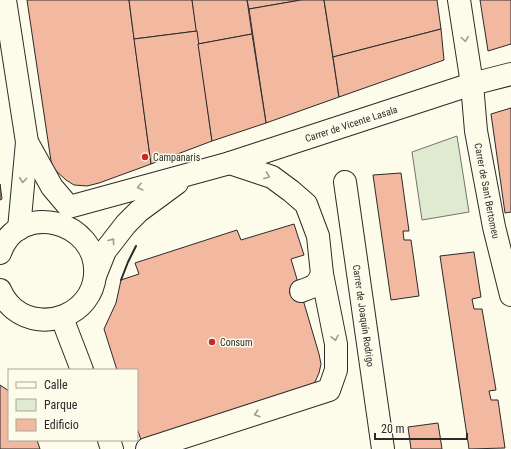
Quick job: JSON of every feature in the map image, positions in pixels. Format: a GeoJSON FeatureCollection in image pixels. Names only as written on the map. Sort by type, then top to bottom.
{"type":"FeatureCollection","features":[{"type":"Feature","properties":{"kind":"street"},"geometry":{"type":"LineString","coordinates":[[5,0],[27,142],[12,237]]}},
{"type":"Feature","properties":{"kind":"street","name":"Carrer de Sant Bertomeu"},"geometry":{"type":"LineString","coordinates":[[459,0],[472,84],[476,131],[494,227],[511,295]]}},
{"type":"Feature","properties":{"kind":"street","name":"Carrer de Vicente Lasala"},"geometry":{"type":"LineString","coordinates":[[12,237],[69,207],[230,163],[472,84],[511,74]]}},
{"type":"Feature","properties":{"kind":"street"},"geometry":{"type":"LineString","coordinates":[[27,142],[52,186],[69,207],[81,236],[89,248],[94,261],[95,276]]}},
{"type":"Feature","properties":{"kind":"street"},"geometry":{"type":"LineString","coordinates":[[147,449],[329,390],[336,370],[336,344],[322,274],[318,236],[306,204],[272,177],[230,163]]}},
{"type":"Feature","properties":{"kind":"street"},"geometry":{"type":"LineString","coordinates":[[3,300],[20,313],[33,319],[47,320],[62,318],[74,311],[92,290],[95,276],[105,251],[139,210],[192,174]]}},
{"type":"Feature","properties":{"kind":"street","name":"Carrer de Joaquín Rodrigo"},"geometry":{"type":"LineString","coordinates":[[345,182],[384,449]]}},
{"type":"Feature","properties":{"kind":"street"},"geometry":{"type":"LineString","coordinates":[[12,237],[44,222],[56,223],[69,227],[81,236]]}},
{"type":"Feature","properties":{"kind":"street"},"geometry":{"type":"LineString","coordinates":[[322,274],[318,283],[311,288],[303,298],[328,308]]}},
{"type":"Feature","properties":{"kind":"street"},"geometry":{"type":"LineString","coordinates":[[62,318],[82,369]]}},
{"type":"Feature","properties":{"kind":"green space"},"geometry":{"type":"Polygon","coordinates":[[[457,136],[469,212],[422,220],[412,152],[457,136]]]}},
{"type":"Feature","properties":{"kind":"building"},"geometry":{"type":"Polygon","coordinates":[[[27,0],[129,0],[151,164],[87,186],[74,185],[54,169],[51,161],[27,0]]]}},
{"type":"Feature","properties":{"kind":"building"},"geometry":{"type":"Polygon","coordinates":[[[129,0],[192,0],[197,31],[134,39],[129,0]]]}},
{"type":"Feature","properties":{"kind":"building"},"geometry":{"type":"Polygon","coordinates":[[[192,0],[247,0],[252,34],[198,44],[192,0]]]}},
{"type":"Feature","properties":{"kind":"building"},"geometry":{"type":"Polygon","coordinates":[[[247,0],[301,0],[249,9],[247,0]]]}},
{"type":"Feature","properties":{"kind":"building"},"geometry":{"type":"Polygon","coordinates":[[[301,0],[324,0],[339,97],[266,123],[249,9],[301,0]]]}},
{"type":"Feature","properties":{"kind":"building"},"geometry":{"type":"Polygon","coordinates":[[[324,0],[437,0],[441,29],[333,57],[324,0]]]}},
{"type":"Feature","properties":{"kind":"building"},"geometry":{"type":"Polygon","coordinates":[[[480,0],[511,0],[511,44],[488,51],[480,0]]]}},
{"type":"Feature","properties":{"kind":"building"},"geometry":{"type":"Polygon","coordinates":[[[441,29],[444,60],[339,97],[333,57],[441,29]]]}},
{"type":"Feature","properties":{"kind":"building"},"geometry":{"type":"Polygon","coordinates":[[[197,31],[212,141],[151,164],[134,39],[197,31]]]}},
{"type":"Feature","properties":{"kind":"building"},"geometry":{"type":"Polygon","coordinates":[[[252,34],[266,123],[212,141],[198,44],[252,34]]]}},
{"type":"Feature","properties":{"kind":"building"},"geometry":{"type":"Polygon","coordinates":[[[511,108],[511,212],[505,213],[491,114],[511,108]]]}},
{"type":"Feature","properties":{"kind":"building"},"geometry":{"type":"Polygon","coordinates":[[[401,173],[409,231],[403,231],[404,240],[411,240],[419,296],[391,300],[373,175],[401,173]]]}},
{"type":"Feature","properties":{"kind":"building"},"geometry":{"type":"Polygon","coordinates":[[[0,184],[2,199],[0,200],[0,184]]]}},
{"type":"Feature","properties":{"kind":"building","name":"Consum"},"geometry":{"type":"Polygon","coordinates":[[[294,224],[304,255],[291,259],[321,364],[315,382],[309,387],[141,440],[138,431],[138,369],[117,369],[104,329],[116,303],[121,280],[139,274],[135,263],[237,230],[241,240],[294,224]]]}},
{"type":"Feature","properties":{"kind":"building"},"geometry":{"type":"Polygon","coordinates":[[[474,252],[481,297],[472,299],[474,309],[482,309],[496,390],[489,391],[491,400],[498,400],[505,448],[469,449],[440,256],[474,252]]]}},
{"type":"Feature","properties":{"kind":"building"},"geometry":{"type":"Polygon","coordinates":[[[0,385],[8,390],[8,441],[37,441],[40,449],[0,449],[0,385]]]}},
{"type":"Feature","properties":{"kind":"building"},"geometry":{"type":"Polygon","coordinates":[[[438,423],[442,449],[411,449],[408,427],[438,423]]]}},
{"type":"Feature","properties":{"kind":"wall"},"geometry":{"type":"LineString","coordinates":[[121,280],[136,246]]}},
{"type":"Feature","properties":{"kind":"place","name":"Campanaris"},"geometry":{"type":"Point","coordinates":[145,157]}},
{"type":"Feature","properties":{"kind":"place","name":"Consum"},"geometry":{"type":"Point","coordinates":[212,342]}}]}
